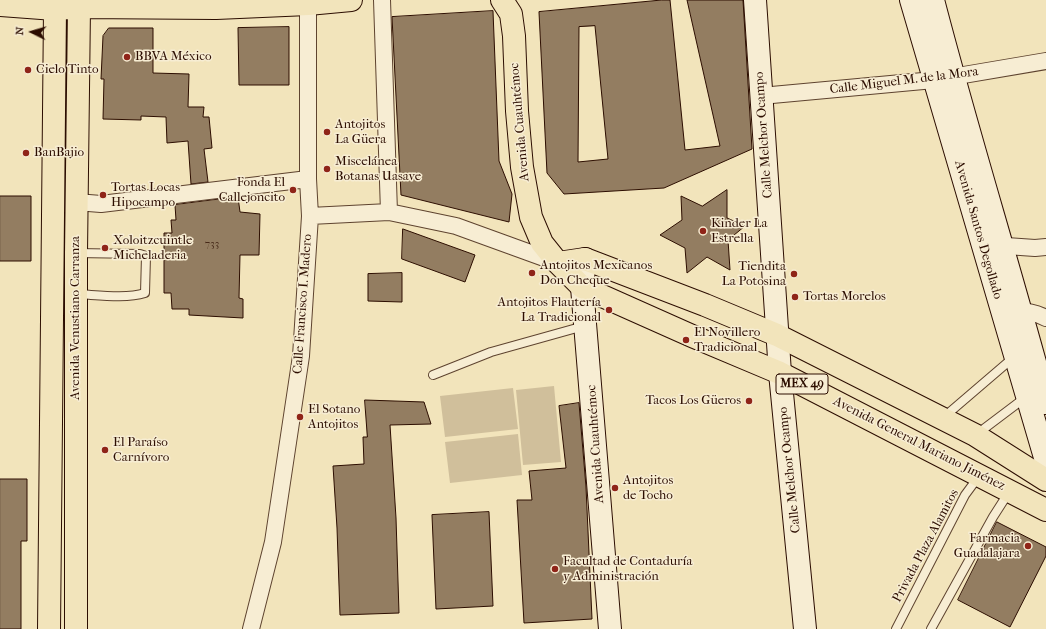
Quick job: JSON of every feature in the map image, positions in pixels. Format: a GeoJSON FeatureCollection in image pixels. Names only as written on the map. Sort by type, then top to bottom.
{"type":"FeatureCollection","features":[{"type":"Feature","properties":{"kind":"main road"},"geometry":{"type":"LineString","coordinates":[[0,5],[55,8],[80,3],[226,4],[351,0]]}},
{"type":"Feature","properties":{"kind":"main road","name":"Avenida Cuauhtémoc"},"geometry":{"type":"LineString","coordinates":[[502,0],[511,14],[514,36],[517,111],[521,159],[531,217],[542,243],[558,263]]}},
{"type":"Feature","properties":{"kind":"main road","name":"Avenida Venustiano Carranza"},"geometry":{"type":"LineString","coordinates":[[76,629],[76,202],[80,3]]}},
{"type":"Feature","properties":{"kind":"main road","name":"Avenida Venustiano Carranza"},"geometry":{"type":"LineString","coordinates":[[49,629],[55,8]]}},
{"type":"Feature","properties":{"kind":"main road","name":"Avenida General Mariano Jiménez"},"geometry":{"type":"LineString","coordinates":[[558,263],[585,259],[705,305],[777,335],[975,435],[1046,480]]}},
{"type":"Feature","properties":{"kind":"main road","name":"Avenida General Mariano Jiménez"},"geometry":{"type":"LineString","coordinates":[[558,263],[582,287],[780,373],[1046,510]]}},
{"type":"Feature","properties":{"kind":"main road"},"geometry":{"type":"LineString","coordinates":[[692,336],[705,305]]}},
{"type":"Feature","properties":{"kind":"street"},"geometry":{"type":"LineString","coordinates":[[382,0],[389,212]]}},
{"type":"Feature","properties":{"kind":"street","name":"Calle Melchor Ocampo"},"geometry":{"type":"LineString","coordinates":[[755,0],[780,373],[805,629]]}},
{"type":"Feature","properties":{"kind":"street","name":"Avenida Santos Degollado"},"geometry":{"type":"LineString","coordinates":[[911,0],[943,78],[1012,312],[1037,400],[1046,460]]}},
{"type":"Feature","properties":{"kind":"street","name":"Avenida Santos Degollado"},"geometry":{"type":"LineString","coordinates":[[933,0],[943,78]]}},
{"type":"Feature","properties":{"kind":"street","name":"Calle Francisco I. Madero"},"geometry":{"type":"LineString","coordinates":[[251,629],[273,542],[301,356],[310,216],[308,179],[306,2]]}},
{"type":"Feature","properties":{"kind":"street","name":"Calle Miguel M. de la Mora"},"geometry":{"type":"LineString","coordinates":[[761,96],[943,78],[1046,61]]}},
{"type":"Feature","properties":{"kind":"street"},"geometry":{"type":"LineString","coordinates":[[76,202],[101,204],[308,179]]}},
{"type":"Feature","properties":{"kind":"street","name":"Avenida General Mariano Jiménez"},"geometry":{"type":"LineString","coordinates":[[310,216],[389,212],[456,226],[558,263]]}},
{"type":"Feature","properties":{"kind":"street"},"geometry":{"type":"LineString","coordinates":[[992,245],[1046,247]]}},
{"type":"Feature","properties":{"kind":"street","name":"Avenida Cuauhtémoc"},"geometry":{"type":"LineString","coordinates":[[585,259],[582,287],[610,629]]}},
{"type":"Feature","properties":{"kind":"street"},"geometry":{"type":"LineString","coordinates":[[1012,312],[1038,314],[1046,318]]}},
{"type":"Feature","properties":{"kind":"street","name":"Avenida Santos Degollado"},"geometry":{"type":"LineString","coordinates":[[1012,312],[1015,356],[1037,400]]}},
{"type":"Feature","properties":{"kind":"lane"},"geometry":{"type":"LineString","coordinates":[[76,253],[140,254],[146,256],[145,293],[138,295],[105,296],[76,294]]}},
{"type":"Feature","properties":{"kind":"lane"},"geometry":{"type":"LineString","coordinates":[[433,375],[491,352],[586,325]]}},
{"type":"Feature","properties":{"kind":"lane"},"geometry":{"type":"LineString","coordinates":[[942,418],[1015,356]]}},
{"type":"Feature","properties":{"kind":"lane"},"geometry":{"type":"LineString","coordinates":[[975,435],[1037,400]]}},
{"type":"Feature","properties":{"kind":"lane","name":"Privada Plaza Alamitos"},"geometry":{"type":"LineString","coordinates":[[896,629],[965,495],[979,475]]}},
{"type":"Feature","properties":{"kind":"lane"},"geometry":{"type":"LineString","coordinates":[[931,629],[1010,491]]}},
{"type":"Feature","properties":{"kind":"shaded area"},"geometry":{"type":"Polygon","coordinates":[[[554,386],[561,462],[523,465],[516,390],[554,386]]]}},
{"type":"Feature","properties":{"kind":"shaded area"},"geometry":{"type":"Polygon","coordinates":[[[513,388],[518,429],[445,437],[440,396],[513,388]]]}},
{"type":"Feature","properties":{"kind":"shaded area"},"geometry":{"type":"Polygon","coordinates":[[[518,434],[522,475],[450,483],[445,442],[518,434]]]}},
{"type":"Feature","properties":{"kind":"building"},"geometry":{"type":"Polygon","coordinates":[[[670,0],[685,150],[720,146],[687,0],[743,0],[752,149],[664,188],[564,194],[547,173],[539,12],[670,0]],[[595,26],[579,27],[578,162],[608,159],[595,26]]]}},
{"type":"Feature","properties":{"kind":"building"},"geometry":{"type":"Polygon","coordinates":[[[493,11],[499,161],[512,194],[509,222],[401,195],[392,17],[493,11]]]}},
{"type":"Feature","properties":{"kind":"building"},"geometry":{"type":"Polygon","coordinates":[[[289,27],[289,85],[239,85],[238,28],[289,27]]]}},
{"type":"Feature","properties":{"kind":"building"},"geometry":{"type":"Polygon","coordinates":[[[109,28],[153,28],[153,73],[189,74],[188,107],[204,107],[203,117],[209,117],[212,148],[204,149],[208,182],[191,184],[188,141],[167,143],[166,117],[141,116],[141,120],[103,119],[104,79],[101,79],[103,36],[109,28]]]}},
{"type":"Feature","properties":{"kind":"building","name":"Kinder La Estrella"},"geometry":{"type":"Polygon","coordinates":[[[727,190],[727,218],[745,226],[728,240],[730,270],[707,257],[687,273],[685,248],[660,235],[682,220],[681,196],[702,206],[727,190]]]}},
{"type":"Feature","properties":{"kind":"building"},"geometry":{"type":"Polygon","coordinates":[[[0,196],[31,196],[31,261],[0,261],[0,196]]]}},
{"type":"Feature","properties":{"kind":"building"},"geometry":{"type":"Polygon","coordinates":[[[238,197],[240,212],[260,214],[259,255],[240,255],[239,298],[243,299],[243,318],[189,315],[189,309],[172,309],[171,293],[164,293],[164,233],[172,233],[171,220],[176,220],[175,205],[238,197]]]}},
{"type":"Feature","properties":{"kind":"building"},"geometry":{"type":"Polygon","coordinates":[[[403,229],[475,255],[465,282],[402,259],[403,229]]]}},
{"type":"Feature","properties":{"kind":"building"},"geometry":{"type":"Polygon","coordinates":[[[402,273],[402,302],[368,301],[368,274],[402,273]]]}},
{"type":"Feature","properties":{"kind":"building"},"geometry":{"type":"Polygon","coordinates":[[[365,400],[424,402],[431,424],[390,425],[396,518],[399,613],[340,615],[333,466],[364,464],[363,437],[367,437],[365,400]]]}},
{"type":"Feature","properties":{"kind":"building","name":"Facultad de Contaduría y Administración"},"geometry":{"type":"Polygon","coordinates":[[[579,403],[586,487],[592,619],[524,623],[517,500],[532,500],[529,471],[566,468],[559,406],[579,403]]]}},
{"type":"Feature","properties":{"kind":"building"},"geometry":{"type":"Polygon","coordinates":[[[0,479],[27,479],[27,541],[21,541],[21,629],[0,629],[0,479]]]}},
{"type":"Feature","properties":{"kind":"building"},"geometry":{"type":"Polygon","coordinates":[[[489,512],[493,606],[436,609],[432,515],[489,512]]]}},
{"type":"Feature","properties":{"kind":"building"},"geometry":{"type":"Polygon","coordinates":[[[997,522],[1046,547],[1046,556],[1010,627],[958,600],[997,522]]]}},
{"type":"Feature","properties":{"kind":"place","name":"BBVA México"},"geometry":{"type":"Point","coordinates":[127,57]}},
{"type":"Feature","properties":{"kind":"place","name":"Cielo Tinto"},"geometry":{"type":"Point","coordinates":[28,70]}},
{"type":"Feature","properties":{"kind":"place","name":"Antojitos La Güera"},"geometry":{"type":"Point","coordinates":[327,132]}},
{"type":"Feature","properties":{"kind":"place","name":"BanBajio"},"geometry":{"type":"Point","coordinates":[26,153]}},
{"type":"Feature","properties":{"kind":"place","name":"Miscelánea Botanas Uasave"},"geometry":{"type":"Point","coordinates":[327,169]}},
{"type":"Feature","properties":{"kind":"place","name":"Fonda El Callejoncito"},"geometry":{"type":"Point","coordinates":[293,190]}},
{"type":"Feature","properties":{"kind":"place","name":"Tortas Locas Hipocampo"},"geometry":{"type":"Point","coordinates":[103,195]}},
{"type":"Feature","properties":{"kind":"place","name":"Kinder La Estrella"},"geometry":{"type":"Point","coordinates":[703,231]}},
{"type":"Feature","properties":{"kind":"place","name":"Xoloitzcuintle Micheladeria"},"geometry":{"type":"Point","coordinates":[105,248]}},
{"type":"Feature","properties":{"kind":"place","name":"Antojitos Mexicanos Don Cheque"},"geometry":{"type":"Point","coordinates":[532,273]}},
{"type":"Feature","properties":{"kind":"place","name":"Tiendita La Potosina"},"geometry":{"type":"Point","coordinates":[794,274]}},
{"type":"Feature","properties":{"kind":"place","name":"Tortas Morelos"},"geometry":{"type":"Point","coordinates":[795,297]}},
{"type":"Feature","properties":{"kind":"place","name":"Antojitos Flautería La Tradicional"},"geometry":{"type":"Point","coordinates":[609,310]}},
{"type":"Feature","properties":{"kind":"place","name":"El Novillero Tradicional"},"geometry":{"type":"Point","coordinates":[686,340]}},
{"type":"Feature","properties":{"kind":"place","name":"Tacos Los Güeros"},"geometry":{"type":"Point","coordinates":[749,401]}},
{"type":"Feature","properties":{"kind":"place","name":"El Sotano Antojitos"},"geometry":{"type":"Point","coordinates":[300,417]}},
{"type":"Feature","properties":{"kind":"place","name":"El Paraíso Carnívoro"},"geometry":{"type":"Point","coordinates":[105,450]}},
{"type":"Feature","properties":{"kind":"place","name":"Antojitos de Tocho"},"geometry":{"type":"Point","coordinates":[615,488]}},
{"type":"Feature","properties":{"kind":"place","name":"Farmacia Guadalajara"},"geometry":{"type":"Point","coordinates":[1028,546]}},
{"type":"Feature","properties":{"kind":"place","name":"Facultad de Contaduría y Administración"},"geometry":{"type":"Point","coordinates":[555,569]}}]}
